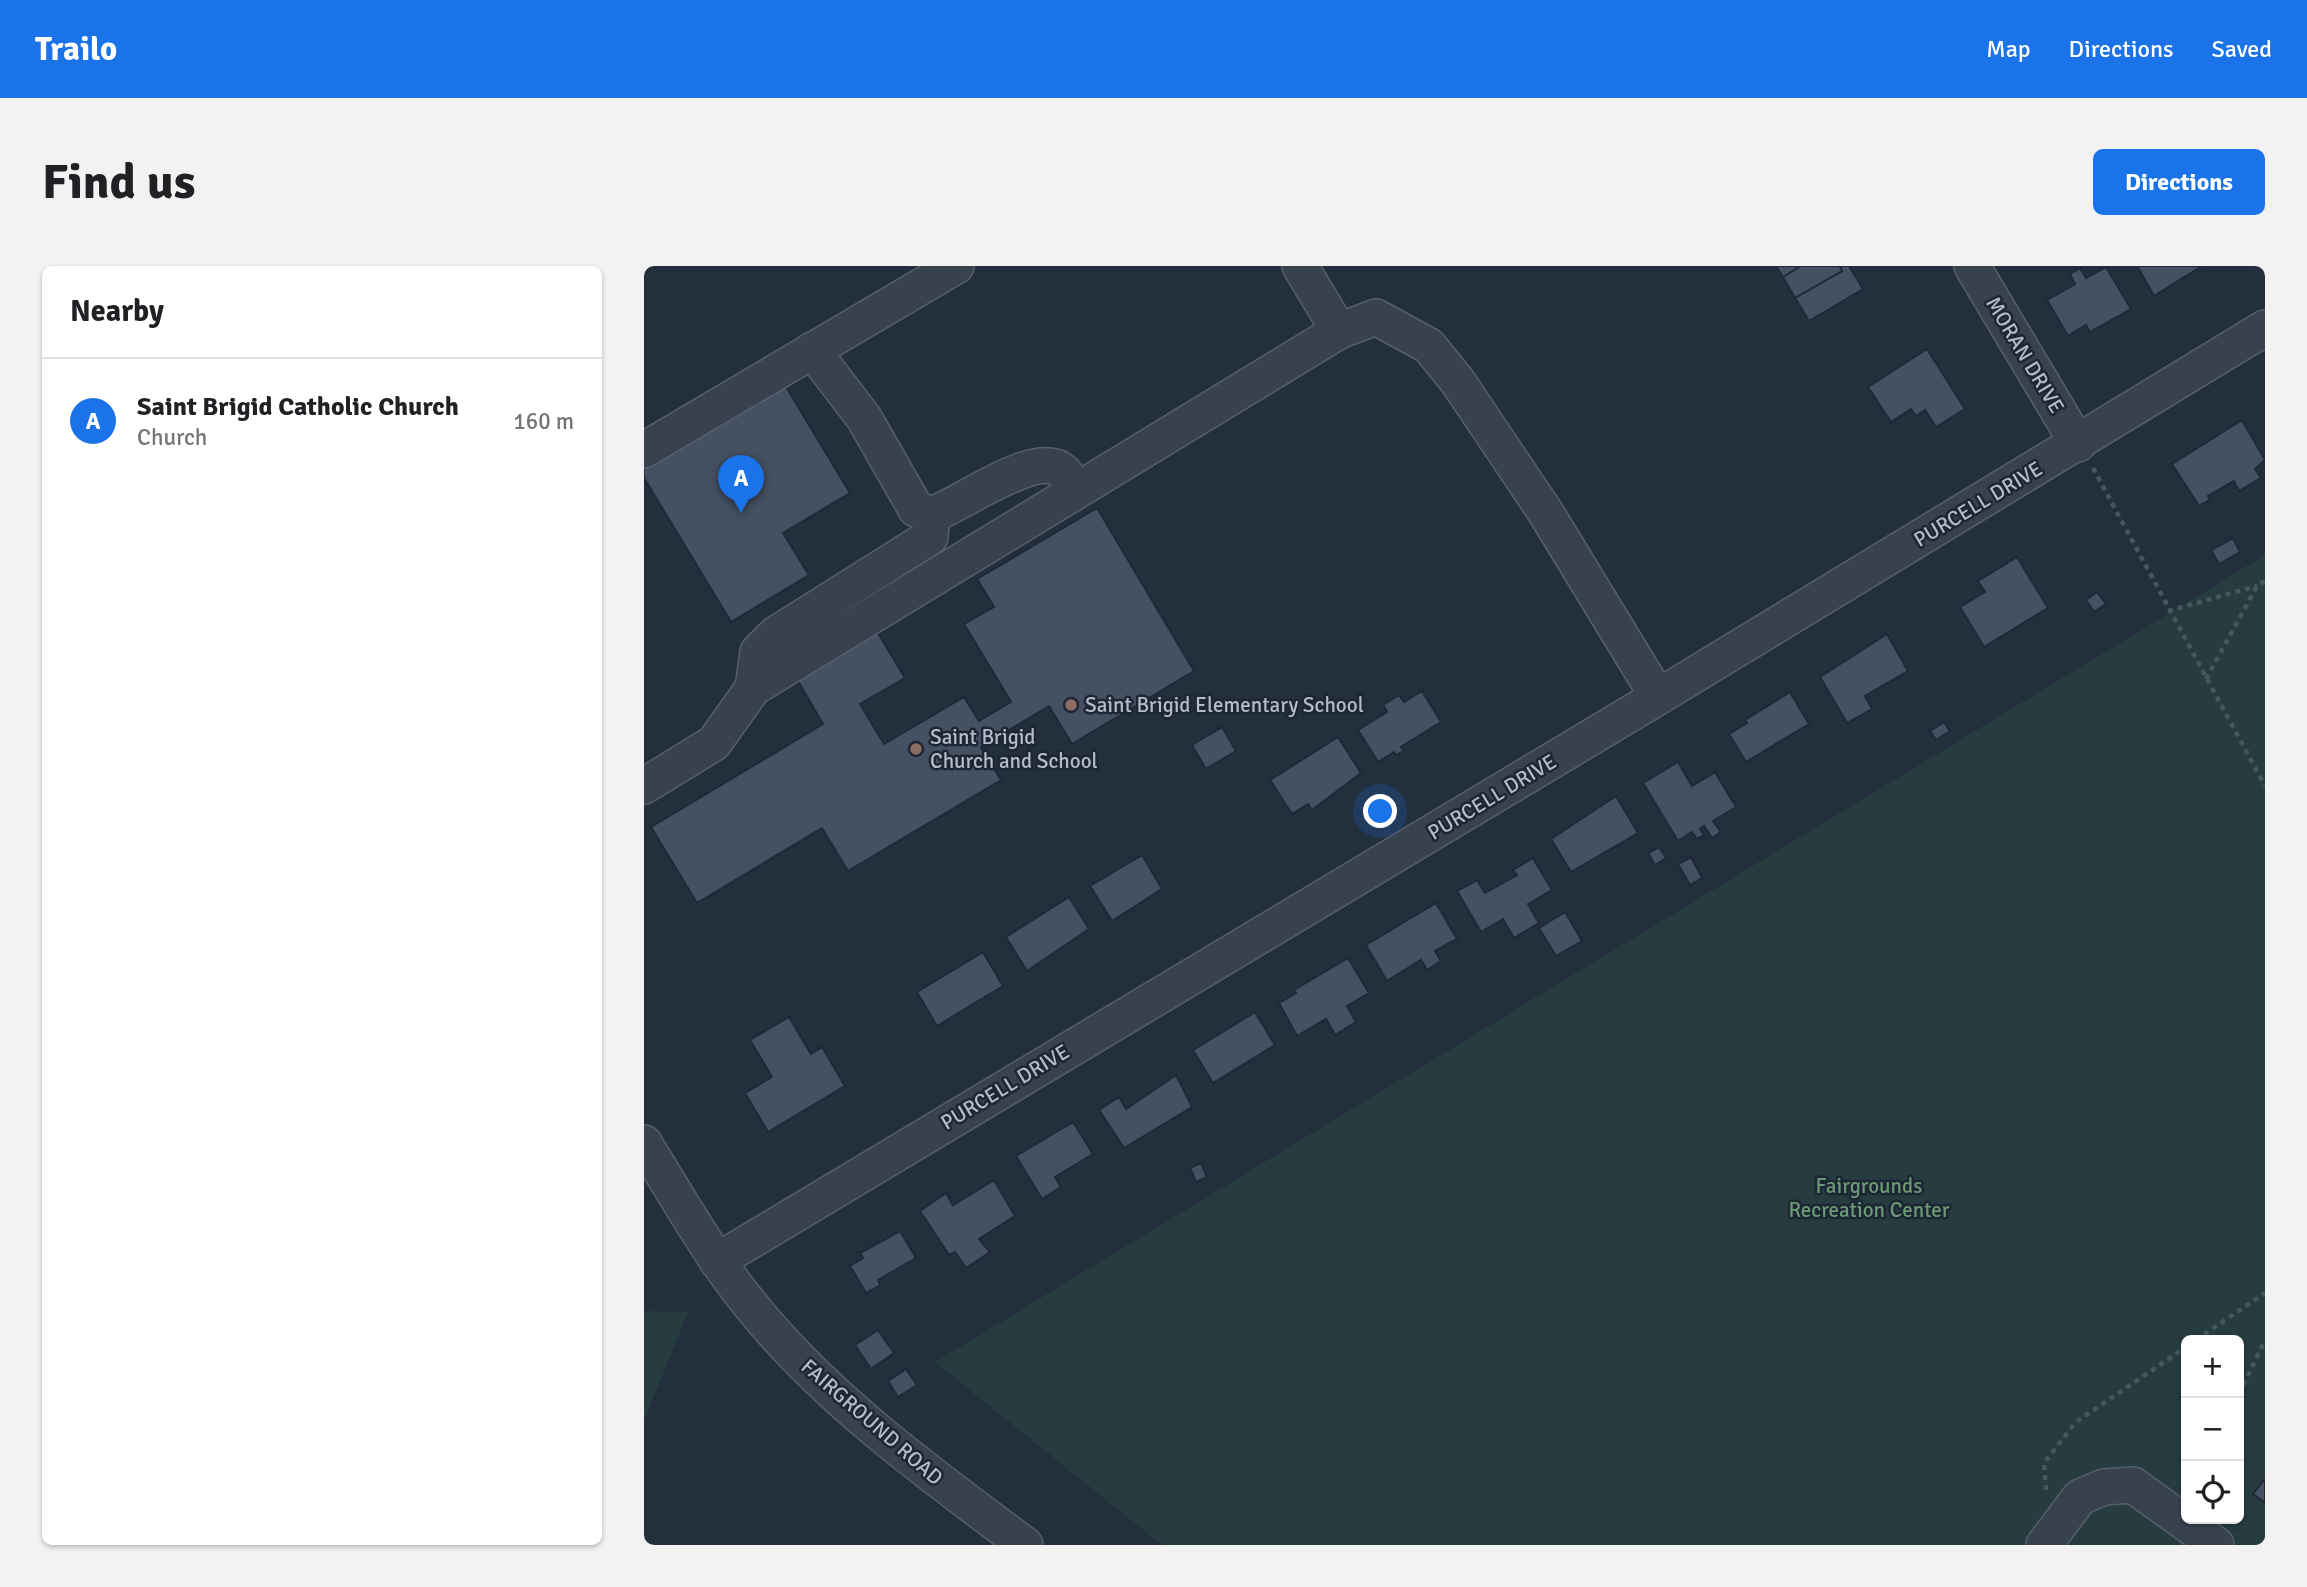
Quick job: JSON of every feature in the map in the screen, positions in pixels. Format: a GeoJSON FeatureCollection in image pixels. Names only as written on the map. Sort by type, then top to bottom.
{"type":"FeatureCollection","features":[{"type":"Feature","properties":{"kind":"street"},"geometry":{"type":"LineString","coordinates":[[644,450],[956,266]]}},
{"type":"Feature","properties":{"kind":"street"},"geometry":{"type":"LineString","coordinates":[[1300,266],[1339,331]]}},
{"type":"Feature","properties":{"kind":"street","name":"MORAN DRIVE"},"geometry":{"type":"LineString","coordinates":[[1973,267],[2078,444]]}},
{"type":"Feature","properties":{"kind":"street"},"geometry":{"type":"LineString","coordinates":[[644,786],[714,743],[753,688],[1339,331],[1377,317],[1429,346],[1458,382],[1546,513],[1658,697]]}},
{"type":"Feature","properties":{"kind":"street","name":"PURCELL DRIVE"},"geometry":{"type":"LineString","coordinates":[[717,1261],[2078,444],[2265,328]]}},
{"type":"Feature","properties":{"kind":"street"},"geometry":{"type":"LineString","coordinates":[[812,349],[864,418],[916,509],[933,515],[954,507],[1021,469],[1047,464],[1063,472],[1074,492]]}},
{"type":"Feature","properties":{"kind":"street"},"geometry":{"type":"LineString","coordinates":[[753,688],[758,652],[776,634],[930,537],[933,515]]}},
{"type":"Feature","properties":{"kind":"street","name":"FAIRGROUND ROAD"},"geometry":{"type":"LineString","coordinates":[[644,1143],[717,1261],[777,1336],[844,1404],[1025,1545]]}},
{"type":"Feature","properties":{"kind":"street"},"geometry":{"type":"LineString","coordinates":[[2046,1542],[2080,1497],[2104,1487],[2133,1485],[2216,1545]]}},
{"type":"Feature","properties":{"kind":"path"},"geometry":{"type":"LineString","coordinates":[[2078,444],[2109,493],[2168,611],[2265,786]]}},
{"type":"Feature","properties":{"kind":"path"},"geometry":{"type":"LineString","coordinates":[[2168,611],[2258,586],[2265,581]]}},
{"type":"Feature","properties":{"kind":"path"},"geometry":{"type":"LineString","coordinates":[[2206,680],[2258,586]]}},
{"type":"Feature","properties":{"kind":"path"},"geometry":{"type":"LineString","coordinates":[[2203,1335],[2265,1293]]}},
{"type":"Feature","properties":{"kind":"path"},"geometry":{"type":"LineString","coordinates":[[2244,1384],[2265,1340]]}},
{"type":"Feature","properties":{"kind":"path"},"geometry":{"type":"LineString","coordinates":[[2046,1542],[2044,1463],[2076,1422],[2181,1350]]}},
{"type":"Feature","properties":{"kind":"green space","name":"Fairgrounds Recreation Center"},"geometry":{"type":"Polygon","coordinates":[[[2265,555],[2265,1545],[1162,1545],[935,1362],[2265,555]]]}},
{"type":"Feature","properties":{"kind":"green space"},"geometry":{"type":"Polygon","coordinates":[[[644,1311],[688,1312],[644,1421],[644,1311]]]}},
{"type":"Feature","properties":{"kind":"building"},"geometry":{"type":"Polygon","coordinates":[[[1776,266],[1801,266],[1783,277],[1776,266]]]}},
{"type":"Feature","properties":{"kind":"building"},"geometry":{"type":"Polygon","coordinates":[[[1801,266],[1840,266],[1842,271],[1795,298],[1783,277],[1801,266]]]}},
{"type":"Feature","properties":{"kind":"building"},"geometry":{"type":"Polygon","coordinates":[[[1840,266],[1849,266],[1863,289],[1809,321],[1795,298],[1842,271],[1840,266]]]}},
{"type":"Feature","properties":{"kind":"building"},"geometry":{"type":"Polygon","coordinates":[[[2137,266],[2202,266],[2154,296],[2137,266]]]}},
{"type":"Feature","properties":{"kind":"building"},"geometry":{"type":"Polygon","coordinates":[[[2106,267],[2131,309],[2090,332],[2086,325],[2068,336],[2047,300],[2075,284],[2070,274],[2080,268],[2086,278],[2106,267]]]}},
{"type":"Feature","properties":{"kind":"building"},"geometry":{"type":"Polygon","coordinates":[[[1927,349],[1965,409],[1936,427],[1925,410],[1916,416],[1911,409],[1891,422],[1868,387],[1927,349]]]}},
{"type":"Feature","properties":{"kind":"building"},"geometry":{"type":"Polygon","coordinates":[[[779,375],[850,493],[783,533],[809,575],[731,622],[644,478],[644,456],[779,375]]]}},
{"type":"Feature","properties":{"kind":"building"},"geometry":{"type":"Polygon","coordinates":[[[2242,420],[2265,460],[2255,469],[2261,478],[2239,491],[2234,481],[2208,496],[2210,500],[2199,506],[2172,464],[2242,420]]]}},
{"type":"Feature","properties":{"kind":"building","name":"Saint Brigid Elementary School"},"geometry":{"type":"Polygon","coordinates":[[[1097,508],[1194,671],[1072,744],[1049,706],[981,747],[1001,780],[848,871],[822,828],[697,903],[651,827],[823,724],[795,676],[875,628],[905,678],[860,704],[884,744],[964,697],[979,721],[1011,702],[964,624],[994,607],[977,579],[1097,508]]]}},
{"type":"Feature","properties":{"kind":"building"},"geometry":{"type":"Polygon","coordinates":[[[2233,538],[2240,552],[2219,564],[2211,550],[2233,538]]]}},
{"type":"Feature","properties":{"kind":"building"},"geometry":{"type":"Polygon","coordinates":[[[2017,557],[2048,608],[1984,647],[1960,607],[1985,592],[1978,581],[2017,557]]]}},
{"type":"Feature","properties":{"kind":"building"},"geometry":{"type":"Polygon","coordinates":[[[2097,592],[2106,604],[2094,612],[2086,600],[2097,592]]]}},
{"type":"Feature","properties":{"kind":"building"},"geometry":{"type":"Polygon","coordinates":[[[1887,634],[1908,671],[1865,696],[1872,709],[1847,723],[1820,677],[1887,634]]]}},
{"type":"Feature","properties":{"kind":"building"},"geometry":{"type":"Polygon","coordinates":[[[1422,691],[1441,722],[1401,747],[1404,751],[1396,755],[1394,752],[1378,762],[1358,730],[1387,712],[1383,705],[1399,695],[1404,702],[1422,691]]]}},
{"type":"Feature","properties":{"kind":"building"},"geometry":{"type":"Polygon","coordinates":[[[1790,692],[1809,724],[1746,762],[1729,734],[1747,723],[1745,720],[1790,692]]]}},
{"type":"Feature","properties":{"kind":"building"},"geometry":{"type":"Polygon","coordinates":[[[1944,722],[1950,731],[1936,740],[1930,731],[1944,722]]]}},
{"type":"Feature","properties":{"kind":"building"},"geometry":{"type":"Polygon","coordinates":[[[1222,727],[1236,751],[1206,769],[1192,745],[1222,727]]]}},
{"type":"Feature","properties":{"kind":"building"},"geometry":{"type":"Polygon","coordinates":[[[1338,737],[1361,773],[1312,810],[1308,804],[1292,814],[1270,780],[1338,737]]]}},
{"type":"Feature","properties":{"kind":"building"},"geometry":{"type":"Polygon","coordinates":[[[1678,762],[1692,786],[1715,772],[1736,807],[1713,821],[1721,832],[1712,838],[1704,826],[1700,829],[1704,835],[1697,839],[1692,832],[1678,841],[1643,783],[1678,762]]]}},
{"type":"Feature","properties":{"kind":"building"},"geometry":{"type":"Polygon","coordinates":[[[1616,796],[1638,833],[1571,872],[1551,839],[1616,796]]]}},
{"type":"Feature","properties":{"kind":"building"},"geometry":{"type":"Polygon","coordinates":[[[1659,847],[1666,858],[1655,865],[1648,853],[1659,847]]]}},
{"type":"Feature","properties":{"kind":"building"},"geometry":{"type":"Polygon","coordinates":[[[1142,855],[1162,889],[1112,921],[1090,886],[1142,855]]]}},
{"type":"Feature","properties":{"kind":"building"},"geometry":{"type":"Polygon","coordinates":[[[1691,857],[1702,878],[1690,885],[1678,864],[1691,857]]]}},
{"type":"Feature","properties":{"kind":"building"},"geometry":{"type":"Polygon","coordinates":[[[1533,858],[1552,890],[1528,904],[1539,923],[1514,938],[1503,919],[1481,932],[1457,891],[1477,880],[1485,893],[1517,875],[1513,870],[1533,858]]]}},
{"type":"Feature","properties":{"kind":"building"},"geometry":{"type":"Polygon","coordinates":[[[1069,897],[1089,929],[1027,971],[1006,937],[1069,897]]]}},
{"type":"Feature","properties":{"kind":"building"},"geometry":{"type":"Polygon","coordinates":[[[1436,903],[1457,939],[1435,951],[1441,961],[1427,970],[1421,960],[1387,981],[1366,945],[1436,903]]]}},
{"type":"Feature","properties":{"kind":"building"},"geometry":{"type":"Polygon","coordinates":[[[1565,912],[1582,941],[1556,956],[1539,928],[1565,912]]]}},
{"type":"Feature","properties":{"kind":"building"},"geometry":{"type":"Polygon","coordinates":[[[983,952],[1003,986],[937,1026],[917,992],[983,952]]]}},
{"type":"Feature","properties":{"kind":"building"},"geometry":{"type":"Polygon","coordinates":[[[1348,958],[1369,993],[1347,1006],[1356,1022],[1335,1035],[1326,1019],[1297,1036],[1279,1003],[1296,993],[1294,990],[1348,958]]]}},
{"type":"Feature","properties":{"kind":"building"},"geometry":{"type":"Polygon","coordinates":[[[1255,1012],[1275,1045],[1213,1083],[1193,1050],[1255,1012]]]}},
{"type":"Feature","properties":{"kind":"building"},"geometry":{"type":"Polygon","coordinates":[[[789,1017],[811,1054],[822,1047],[845,1086],[768,1132],[745,1093],[772,1077],[750,1040],[789,1017]]]}},
{"type":"Feature","properties":{"kind":"building"},"geometry":{"type":"Polygon","coordinates":[[[1176,1075],[1192,1107],[1124,1148],[1099,1110],[1119,1097],[1126,1109],[1176,1075]]]}},
{"type":"Feature","properties":{"kind":"building"},"geometry":{"type":"Polygon","coordinates":[[[1073,1122],[1093,1154],[1055,1177],[1061,1187],[1042,1199],[1016,1156],[1073,1122]]]}},
{"type":"Feature","properties":{"kind":"building"},"geometry":{"type":"Polygon","coordinates":[[[1201,1163],[1207,1177],[1196,1182],[1190,1168],[1201,1163]]]}},
{"type":"Feature","properties":{"kind":"building"},"geometry":{"type":"Polygon","coordinates":[[[994,1180],[1015,1216],[979,1239],[990,1252],[966,1268],[955,1252],[949,1255],[920,1211],[946,1193],[953,1205],[994,1180]]]}},
{"type":"Feature","properties":{"kind":"building"},"geometry":{"type":"Polygon","coordinates":[[[900,1231],[916,1258],[878,1280],[880,1285],[866,1293],[850,1266],[863,1258],[860,1253],[900,1231]]]}},
{"type":"Feature","properties":{"kind":"building"},"geometry":{"type":"Polygon","coordinates":[[[878,1330],[894,1353],[871,1369],[855,1345],[878,1330]]]}},
{"type":"Feature","properties":{"kind":"building"},"geometry":{"type":"Polygon","coordinates":[[[906,1369],[917,1385],[898,1397],[888,1381],[906,1369]]]}},
{"type":"Feature","properties":{"kind":"building"},"geometry":{"type":"Polygon","coordinates":[[[2265,1481],[2265,1503],[2253,1494],[2265,1481]]]}},
{"type":"Feature","properties":{"kind":"place","name":"Saint Brigid Catholic Church"},"geometry":{"type":"Point","coordinates":[741,513]}},
{"type":"Feature","properties":{"kind":"place","name":"Saint Brigid Elementary School"},"geometry":{"type":"Point","coordinates":[1071,705]}},
{"type":"Feature","properties":{"kind":"place","name":"Saint Brigid Church and School"},"geometry":{"type":"Point","coordinates":[916,749]}}]}
